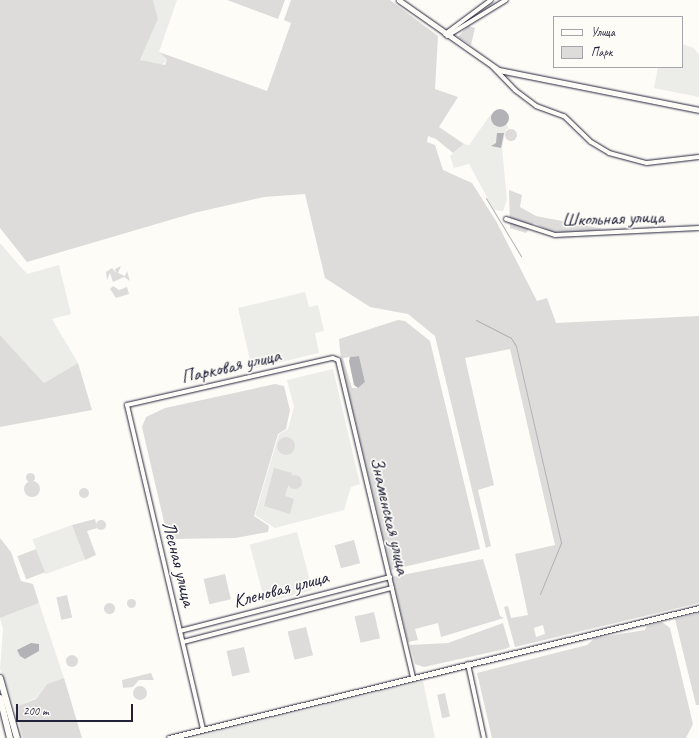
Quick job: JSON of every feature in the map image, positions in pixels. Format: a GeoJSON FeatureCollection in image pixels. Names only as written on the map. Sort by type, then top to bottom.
{"type":"FeatureCollection","features":[{"type":"Feature","properties":{"kind":"main road"},"geometry":{"type":"LineString","coordinates":[[0,678],[17,738]]}},
{"type":"Feature","properties":{"kind":"main road"},"geometry":{"type":"LineString","coordinates":[[0,698],[10,738]]}},
{"type":"Feature","properties":{"kind":"street"},"geometry":{"type":"LineString","coordinates":[[399,0],[446,35],[493,67],[515,90],[536,106],[564,116],[591,142],[609,153],[647,163],[699,157]]}},
{"type":"Feature","properties":{"kind":"street"},"geometry":{"type":"LineString","coordinates":[[446,35],[491,0]]}},
{"type":"Feature","properties":{"kind":"street"},"geometry":{"type":"LineString","coordinates":[[446,35],[506,0]]}},
{"type":"Feature","properties":{"kind":"street"},"geometry":{"type":"LineString","coordinates":[[493,67],[534,80],[699,110]]}},
{"type":"Feature","properties":{"kind":"street","name":"Школьная улица"},"geometry":{"type":"LineString","coordinates":[[506,219],[555,235],[699,228]]}},
{"type":"Feature","properties":{"kind":"street","name":"Парковая улица"},"geometry":{"type":"LineString","coordinates":[[127,406],[333,358],[339,362]]}},
{"type":"Feature","properties":{"kind":"street","name":"Знаменская улица"},"geometry":{"type":"LineString","coordinates":[[339,362],[413,676]]}},
{"type":"Feature","properties":{"kind":"street","name":"Лесная улица"},"geometry":{"type":"LineString","coordinates":[[127,406],[203,729]]}},
{"type":"Feature","properties":{"kind":"street","name":"Кленовая улица"},"geometry":{"type":"LineString","coordinates":[[180,631],[390,577]]}},
{"type":"Feature","properties":{"kind":"street","name":"Кленовая улица"},"geometry":{"type":"LineString","coordinates":[[183,642],[392,588]]}},
{"type":"Feature","properties":{"kind":"street"},"geometry":{"type":"LineString","coordinates":[[169,738],[413,676],[699,608]]}},
{"type":"Feature","properties":{"kind":"street"},"geometry":{"type":"LineString","coordinates":[[468,664],[484,738]]}},
{"type":"Feature","properties":{"kind":"shaded area"},"geometry":{"type":"Polygon","coordinates":[[[153,0],[177,0],[159,52],[167,61],[159,66],[140,60],[158,19],[153,0]]]}},
{"type":"Feature","properties":{"kind":"shaded area"},"geometry":{"type":"Polygon","coordinates":[[[683,44],[694,48],[699,55],[699,97],[654,88],[658,68],[683,68],[683,44]]]}},
{"type":"Feature","properties":{"kind":"shaded area"},"geometry":{"type":"Polygon","coordinates":[[[500,109],[506,112],[509,118],[506,124],[500,127],[494,124],[491,118],[494,112],[500,109]]]}},
{"type":"Feature","properties":{"kind":"shaded area"},"geometry":{"type":"Polygon","coordinates":[[[491,114],[496,124],[507,125],[509,129],[506,129],[502,148],[507,200],[503,211],[494,210],[469,164],[454,168],[450,156],[464,144],[469,145],[491,114]]]}},
{"type":"Feature","properties":{"kind":"shaded area"},"geometry":{"type":"Polygon","coordinates":[[[497,133],[504,133],[501,148],[491,146],[496,143],[497,133]]]}},
{"type":"Feature","properties":{"kind":"shaded area"},"geometry":{"type":"Polygon","coordinates":[[[0,243],[27,274],[59,265],[71,314],[52,319],[78,363],[44,383],[0,335],[0,243]]]}},
{"type":"Feature","properties":{"kind":"shaded area"},"geometry":{"type":"Polygon","coordinates":[[[305,292],[309,307],[318,305],[324,331],[315,333],[319,353],[252,369],[238,308],[305,292]]]}},
{"type":"Feature","properties":{"kind":"shaded area"},"geometry":{"type":"Polygon","coordinates":[[[359,356],[365,382],[358,388],[354,385],[349,361],[350,357],[359,356]]]}},
{"type":"Feature","properties":{"kind":"shaded area"},"geometry":{"type":"Polygon","coordinates":[[[333,369],[360,484],[351,487],[344,510],[275,528],[255,515],[279,434],[288,429],[294,407],[287,380],[333,369]]]}},
{"type":"Feature","properties":{"kind":"shaded area"},"geometry":{"type":"Polygon","coordinates":[[[72,525],[85,560],[45,574],[33,539],[72,525]]]}},
{"type":"Feature","properties":{"kind":"shaded area"},"geometry":{"type":"Polygon","coordinates":[[[297,532],[313,590],[265,603],[250,545],[297,532]]]}},
{"type":"Feature","properties":{"kind":"shaded area"},"geometry":{"type":"Polygon","coordinates":[[[39,603],[64,678],[47,684],[36,698],[15,707],[0,669],[3,629],[0,618],[39,603]]]}},
{"type":"Feature","properties":{"kind":"shaded area"},"geometry":{"type":"Polygon","coordinates":[[[31,643],[39,644],[39,651],[25,659],[20,656],[17,650],[31,643]]]}},
{"type":"Feature","properties":{"kind":"shaded area"},"geometry":{"type":"Polygon","coordinates":[[[423,681],[435,738],[193,738],[211,733],[423,681]]]}},
{"type":"Feature","properties":{"kind":"green space"},"geometry":{"type":"Polygon","coordinates":[[[0,0],[153,0],[158,19],[140,60],[165,65],[167,60],[159,52],[267,91],[291,23],[284,20],[291,0],[390,0],[438,36],[435,89],[458,97],[439,127],[464,144],[453,153],[436,139],[428,136],[427,142],[435,145],[443,170],[472,183],[496,221],[537,301],[547,298],[556,323],[699,316],[699,603],[515,647],[504,607],[508,606],[511,618],[528,615],[515,554],[555,545],[510,349],[465,358],[494,485],[478,490],[491,546],[486,548],[435,336],[408,314],[370,307],[325,278],[305,194],[264,197],[194,213],[27,262],[0,228],[0,0]],[[543,625],[534,628],[536,637],[545,634],[543,625]]]}},
{"type":"Feature","properties":{"kind":"green space"},"geometry":{"type":"Polygon","coordinates":[[[227,0],[285,0],[278,19],[227,0]]]}},
{"type":"Feature","properties":{"kind":"green space"},"geometry":{"type":"Polygon","coordinates":[[[468,26],[475,28],[471,45],[458,37],[468,26]]]}},
{"type":"Feature","properties":{"kind":"green space"},"geometry":{"type":"Polygon","coordinates":[[[509,129],[513,129],[517,135],[513,141],[509,141],[505,137],[505,133],[509,129]]]}},
{"type":"Feature","properties":{"kind":"green space"},"geometry":{"type":"Polygon","coordinates":[[[509,190],[522,195],[520,207],[536,216],[604,229],[565,234],[553,233],[534,223],[526,233],[510,228],[509,190]]]}},
{"type":"Feature","properties":{"kind":"green space"},"geometry":{"type":"Polygon","coordinates":[[[121,266],[118,273],[125,276],[127,271],[130,281],[124,277],[113,282],[110,273],[107,280],[106,272],[112,268],[116,273],[115,269],[121,266]]]}},
{"type":"Feature","properties":{"kind":"green space"},"geometry":{"type":"Polygon","coordinates":[[[113,286],[119,290],[127,287],[129,294],[116,298],[110,289],[113,286]]]}},
{"type":"Feature","properties":{"kind":"green space"},"geometry":{"type":"Polygon","coordinates":[[[398,320],[405,321],[430,341],[480,549],[391,570],[341,360],[339,339],[398,320]],[[359,356],[343,358],[352,388],[358,388],[365,382],[359,356]]]}},
{"type":"Feature","properties":{"kind":"green space"},"geometry":{"type":"Polygon","coordinates":[[[0,335],[44,383],[78,363],[92,410],[0,427],[0,335]]]}},
{"type":"Feature","properties":{"kind":"green space"},"geometry":{"type":"Polygon","coordinates":[[[275,384],[284,386],[290,410],[286,429],[278,434],[254,516],[269,526],[268,532],[235,538],[173,539],[164,522],[142,427],[146,417],[165,408],[275,384]]]}},
{"type":"Feature","properties":{"kind":"green space"},"geometry":{"type":"Polygon","coordinates":[[[286,437],[292,440],[295,446],[292,452],[286,455],[280,452],[277,446],[280,440],[286,437]]]}},
{"type":"Feature","properties":{"kind":"green space"},"geometry":{"type":"Polygon","coordinates":[[[274,468],[292,473],[285,496],[294,499],[290,514],[264,506],[274,468]]]}},
{"type":"Feature","properties":{"kind":"green space"},"geometry":{"type":"Polygon","coordinates":[[[30,472],[35,477],[30,482],[25,477],[30,472]]]}},
{"type":"Feature","properties":{"kind":"green space"},"geometry":{"type":"Polygon","coordinates":[[[295,475],[300,477],[302,482],[300,487],[295,489],[290,487],[288,482],[290,477],[295,475]]]}},
{"type":"Feature","properties":{"kind":"green space"},"geometry":{"type":"Polygon","coordinates":[[[32,481],[39,486],[40,489],[35,496],[32,497],[25,492],[24,489],[29,482],[32,481]]]}},
{"type":"Feature","properties":{"kind":"green space"},"geometry":{"type":"Polygon","coordinates":[[[84,488],[89,493],[84,498],[79,493],[84,488]]]}},
{"type":"Feature","properties":{"kind":"green space"},"geometry":{"type":"Polygon","coordinates":[[[95,519],[97,528],[87,531],[96,555],[85,560],[72,525],[95,519]]]}},
{"type":"Feature","properties":{"kind":"green space"},"geometry":{"type":"Polygon","coordinates":[[[99,520],[103,520],[105,521],[105,529],[99,530],[96,527],[96,523],[99,520]]]}},
{"type":"Feature","properties":{"kind":"green space"},"geometry":{"type":"Polygon","coordinates":[[[0,538],[11,552],[21,581],[33,584],[39,603],[0,618],[0,538]]]}},
{"type":"Feature","properties":{"kind":"green space"},"geometry":{"type":"Polygon","coordinates":[[[354,540],[360,563],[341,568],[335,545],[354,540]]]}},
{"type":"Feature","properties":{"kind":"green space"},"geometry":{"type":"Polygon","coordinates":[[[36,549],[45,572],[26,580],[17,556],[36,549]]]}},
{"type":"Feature","properties":{"kind":"green space"},"geometry":{"type":"Polygon","coordinates":[[[483,559],[500,616],[504,618],[441,637],[438,623],[415,629],[418,640],[408,642],[392,577],[483,559]]]}},
{"type":"Feature","properties":{"kind":"green space"},"geometry":{"type":"Polygon","coordinates":[[[225,574],[231,599],[209,604],[204,579],[225,574]]]}},
{"type":"Feature","properties":{"kind":"green space"},"geometry":{"type":"Polygon","coordinates":[[[67,595],[72,617],[61,620],[56,597],[67,595]]]}},
{"type":"Feature","properties":{"kind":"green space"},"geometry":{"type":"Polygon","coordinates":[[[131,598],[136,603],[131,608],[126,603],[131,598]]]}},
{"type":"Feature","properties":{"kind":"green space"},"geometry":{"type":"Polygon","coordinates":[[[107,603],[111,603],[113,604],[113,612],[107,613],[104,610],[104,606],[107,603]]]}},
{"type":"Feature","properties":{"kind":"green space"},"geometry":{"type":"Polygon","coordinates":[[[374,612],[380,638],[361,643],[355,616],[374,612]]]}},
{"type":"Feature","properties":{"kind":"green space"},"geometry":{"type":"Polygon","coordinates":[[[699,613],[699,705],[696,705],[675,619],[699,613]]]}},
{"type":"Feature","properties":{"kind":"green space"},"geometry":{"type":"Polygon","coordinates":[[[662,622],[670,628],[693,724],[686,738],[492,738],[477,673],[587,645],[595,638],[645,630],[647,626],[662,622]]]}},
{"type":"Feature","properties":{"kind":"green space"},"geometry":{"type":"Polygon","coordinates":[[[503,623],[510,647],[424,667],[415,664],[410,645],[448,643],[503,623]]]}},
{"type":"Feature","properties":{"kind":"green space"},"geometry":{"type":"Polygon","coordinates":[[[306,627],[313,655],[295,660],[288,632],[306,627]]]}},
{"type":"Feature","properties":{"kind":"green space"},"geometry":{"type":"Polygon","coordinates":[[[244,647],[250,672],[232,676],[226,651],[244,647]]]}},
{"type":"Feature","properties":{"kind":"green space"},"geometry":{"type":"Polygon","coordinates":[[[72,655],[76,657],[78,661],[76,665],[72,667],[68,665],[66,661],[68,657],[72,655]]]}},
{"type":"Feature","properties":{"kind":"green space"},"geometry":{"type":"Polygon","coordinates":[[[151,673],[154,680],[139,680],[133,687],[123,688],[122,680],[151,673]]]}},
{"type":"Feature","properties":{"kind":"green space"},"geometry":{"type":"Polygon","coordinates":[[[64,678],[82,738],[23,738],[15,707],[36,699],[47,684],[64,678]]]}},
{"type":"Feature","properties":{"kind":"green space"},"geometry":{"type":"Polygon","coordinates":[[[140,686],[145,688],[147,693],[145,698],[140,700],[135,698],[133,693],[135,688],[140,686]]]}},
{"type":"Feature","properties":{"kind":"green space"},"geometry":{"type":"Polygon","coordinates":[[[445,693],[450,716],[442,718],[437,695],[445,693]]]}},
{"type":"Feature","properties":{"kind":"waterway"},"geometry":{"type":"LineString","coordinates":[[486,198],[521,256]]}},
{"type":"Feature","properties":{"kind":"waterway"},"geometry":{"type":"LineString","coordinates":[[476,320],[511,338],[516,346],[561,543],[540,594]]}}]}
